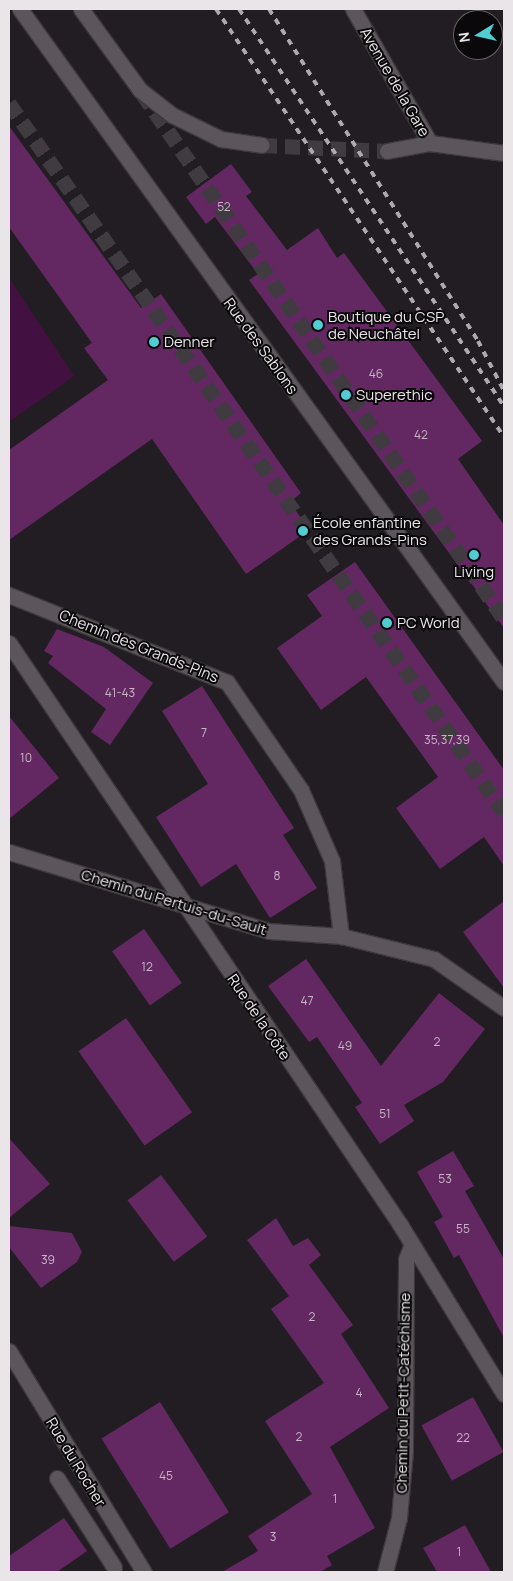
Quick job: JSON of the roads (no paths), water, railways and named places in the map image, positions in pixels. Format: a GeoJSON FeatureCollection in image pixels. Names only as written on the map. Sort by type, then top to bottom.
{"type":"FeatureCollection","features":[{"type":"Feature","properties":{"kind":"street","name":"Rue des Sablons"},"geometry":{"type":"LineString","coordinates":[[20,9],[504,682]]}},
{"type":"Feature","properties":{"kind":"street"},"geometry":{"type":"LineString","coordinates":[[81,9],[140,90],[172,115],[221,139],[262,145]]}},
{"type":"Feature","properties":{"kind":"street","name":"Avenue de la Gare"},"geometry":{"type":"LineString","coordinates":[[353,9],[430,144],[504,152]]}},
{"type":"Feature","properties":{"kind":"street"},"geometry":{"type":"LineString","coordinates":[[387,151],[430,144]]}},
{"type":"Feature","properties":{"kind":"street","name":"Chemin des Grands-Pins"},"geometry":{"type":"LineString","coordinates":[[9,595],[227,682],[301,790],[332,861],[341,936]]}},
{"type":"Feature","properties":{"kind":"street","name":"Rue de la Côte"},"geometry":{"type":"LineString","coordinates":[[9,643],[412,1244],[504,1394]]}},
{"type":"Feature","properties":{"kind":"street","name":"Chemin du Pertuis-du-Sault"},"geometry":{"type":"LineString","coordinates":[[9,852],[269,931],[341,936],[434,959],[504,1008]]}},
{"type":"Feature","properties":{"kind":"street","name":"Chemin du Petit-Catéchisme"},"geometry":{"type":"LineString","coordinates":[[385,1572],[400,1518],[404,1470],[406,1259],[412,1244]]}},
{"type":"Feature","properties":{"kind":"street","name":"Rue du Rocher"},"geometry":{"type":"LineString","coordinates":[[9,1351],[144,1572]]}},
{"type":"Feature","properties":{"kind":"street","name":"Rue du Rocher"},"geometry":{"type":"LineString","coordinates":[[57,1478],[114,1567]]}},
{"type":"Feature","properties":{"kind":"tunnel"},"geometry":{"type":"LineString","coordinates":[[142,93],[504,619]]}},
{"type":"Feature","properties":{"kind":"tunnel"},"geometry":{"type":"LineString","coordinates":[[9,103],[504,812]]}},
{"type":"Feature","properties":{"kind":"tunnel"},"geometry":{"type":"LineString","coordinates":[[262,145],[387,151]]}},
{"type":"Feature","properties":{"kind":"railway"},"geometry":{"type":"LineString","coordinates":[[216,9],[504,437]]}},
{"type":"Feature","properties":{"kind":"railway"},"geometry":{"type":"LineString","coordinates":[[239,9],[504,406]]}},
{"type":"Feature","properties":{"kind":"railway"},"geometry":{"type":"LineString","coordinates":[[269,9],[478,341],[504,391]]}},
{"type":"Feature","properties":{"kind":"place","name":"Boutique du CSP de Neuchâtel"},"geometry":{"type":"Point","coordinates":[318,325]}},
{"type":"Feature","properties":{"kind":"place","name":"Denner"},"geometry":{"type":"Point","coordinates":[154,342]}},
{"type":"Feature","properties":{"kind":"place","name":"Superethic"},"geometry":{"type":"Point","coordinates":[346,395]}},
{"type":"Feature","properties":{"kind":"place","name":"École enfantine des Grands-Pins"},"geometry":{"type":"Point","coordinates":[303,531]}},
{"type":"Feature","properties":{"kind":"place","name":"Living"},"geometry":{"type":"Point","coordinates":[474,555]}},
{"type":"Feature","properties":{"kind":"place","name":"PC World"},"geometry":{"type":"Point","coordinates":[387,623]}}]}
